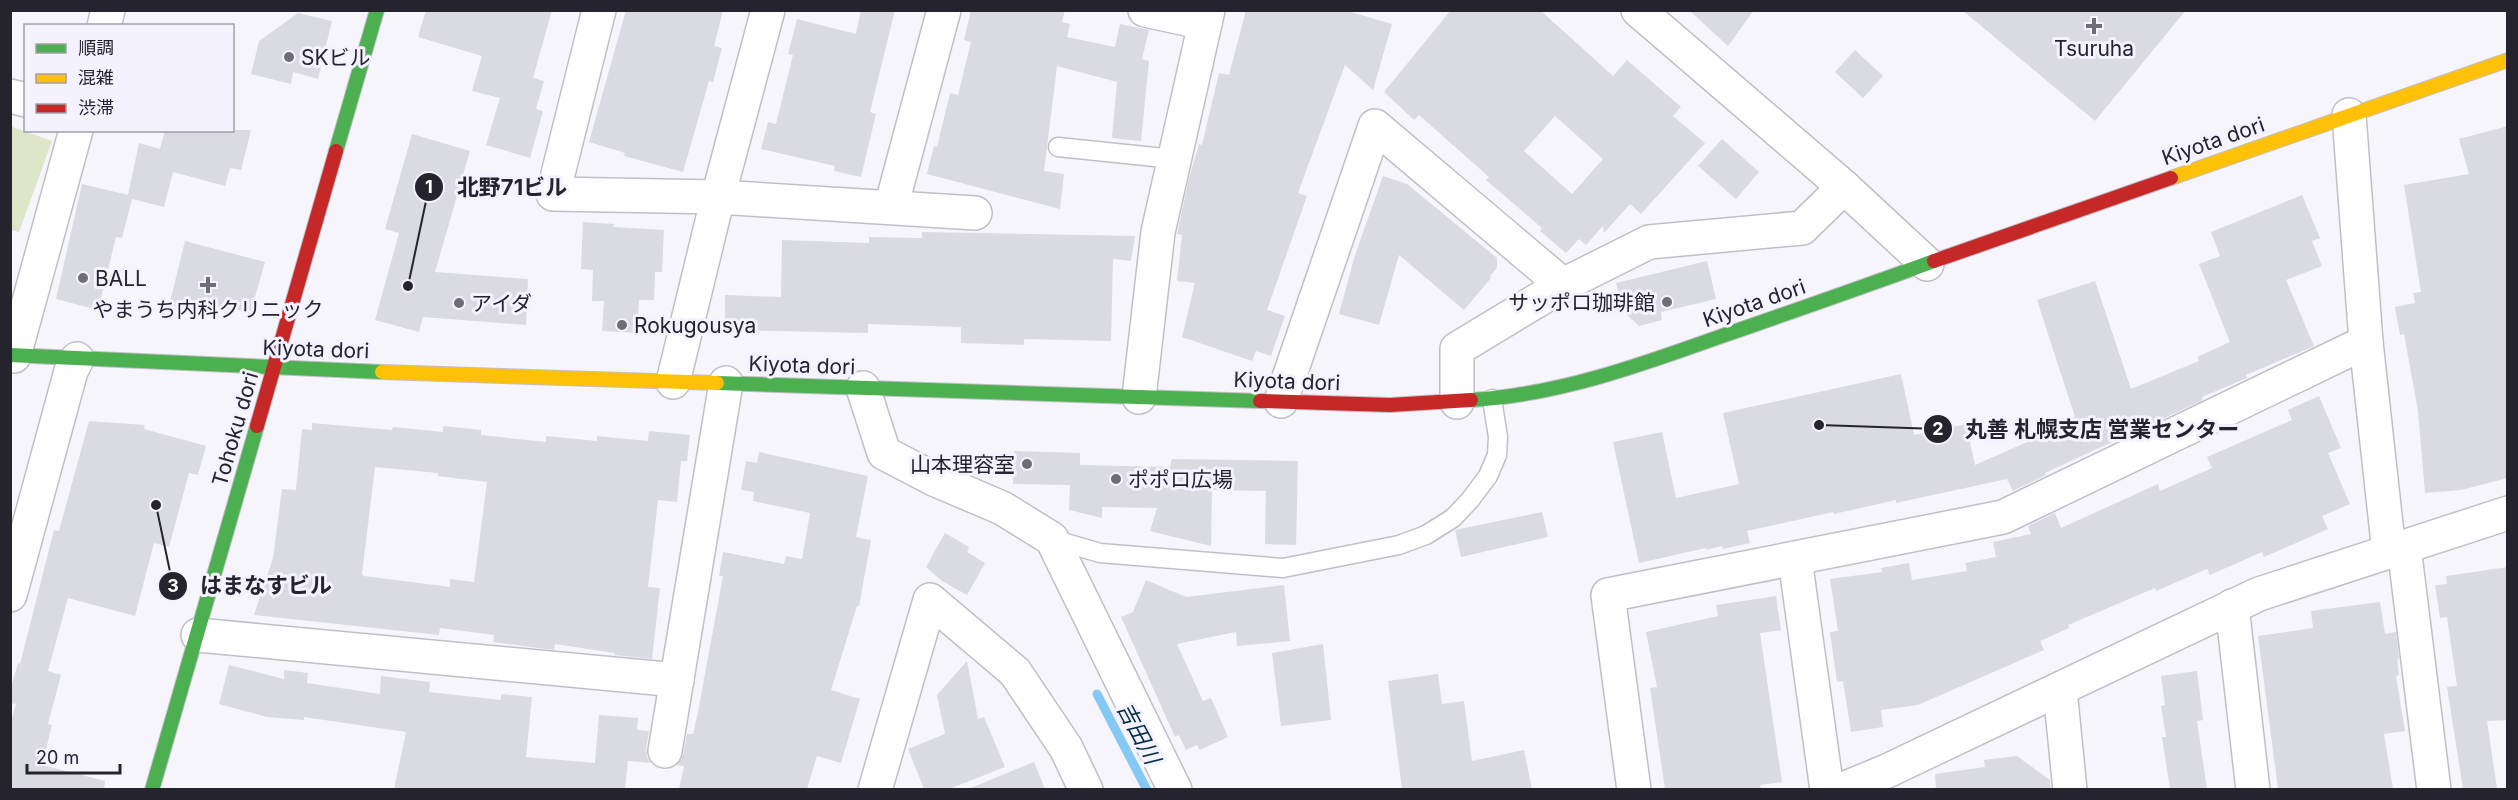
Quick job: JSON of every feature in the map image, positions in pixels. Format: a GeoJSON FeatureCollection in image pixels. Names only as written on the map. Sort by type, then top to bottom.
{"type":"FeatureCollection","features":[{"type":"Feature","properties":{"kind":"street","name":"Tohoku dori"},"geometry":{"type":"LineString","coordinates":[[152,789],[378,10]]}},
{"type":"Feature","properties":{"kind":"street"},"geometry":{"type":"LineString","coordinates":[[599,10],[553,194],[718,197],[975,213]]}},
{"type":"Feature","properties":{"kind":"street"},"geometry":{"type":"LineString","coordinates":[[673,382],[718,197],[768,10]]}},
{"type":"Feature","properties":{"kind":"street"},"geometry":{"type":"LineString","coordinates":[[891,207],[944,10]]}},
{"type":"Feature","properties":{"kind":"street"},"geometry":{"type":"LineString","coordinates":[[1138,397],[1158,232],[1207,17],[1145,10]]}},
{"type":"Feature","properties":{"kind":"street"},"geometry":{"type":"LineString","coordinates":[[1638,10],[1844,187],[1927,264]]}},
{"type":"Feature","properties":{"kind":"street","name":"Kiyota dori"},"geometry":{"type":"LineString","coordinates":[[12,356],[275,369],[1390,405],[1492,399],[1562,387],[1617,373],[2508,60]]}},
{"type":"Feature","properties":{"kind":"street"},"geometry":{"type":"LineString","coordinates":[[2349,116],[2366,342],[2434,789]]}},
{"type":"Feature","properties":{"kind":"street"},"geometry":{"type":"LineString","coordinates":[[1281,401],[1375,126],[1563,285]]}},
{"type":"Feature","properties":{"kind":"street"},"geometry":{"type":"LineString","coordinates":[[12,356],[75,132]]}},
{"type":"Feature","properties":{"kind":"street"},"geometry":{"type":"LineString","coordinates":[[1457,402],[1457,349],[1563,285],[1649,242],[1802,228],[1844,187]]}},
{"type":"Feature","properties":{"kind":"street"},"geometry":{"type":"LineString","coordinates":[[1634,789],[1608,595],[2003,517],[2366,342]]}},
{"type":"Feature","properties":{"kind":"street"},"geometry":{"type":"LineString","coordinates":[[11,592],[71,371],[77,359]]}},
{"type":"Feature","properties":{"kind":"street"},"geometry":{"type":"LineString","coordinates":[[665,751],[726,383]]}},
{"type":"Feature","properties":{"kind":"street"},"geometry":{"type":"LineString","coordinates":[[863,388],[884,453],[936,480],[1002,508],[1052,539],[1175,789]]}},
{"type":"Feature","properties":{"kind":"street"},"geometry":{"type":"LineString","coordinates":[[1841,789],[1888,780],[2060,690],[2259,594],[2508,513]]}},
{"type":"Feature","properties":{"kind":"street"},"geometry":{"type":"LineString","coordinates":[[1795,559],[1827,789]]}},
{"type":"Feature","properties":{"kind":"street"},"geometry":{"type":"LineString","coordinates":[[875,789],[930,600],[1015,672],[1066,748],[1086,789]]}},
{"type":"Feature","properties":{"kind":"street"},"geometry":{"type":"LineString","coordinates":[[2232,606],[2253,789]]}},
{"type":"Feature","properties":{"kind":"street"},"geometry":{"type":"LineString","coordinates":[[198,635],[677,680]]}},
{"type":"Feature","properties":{"kind":"street"},"geometry":{"type":"LineString","coordinates":[[2060,690],[2070,789]]}},
{"type":"Feature","properties":{"kind":"lane"},"geometry":{"type":"LineString","coordinates":[[1058,147],[1174,159]]}},
{"type":"Feature","properties":{"kind":"lane"},"geometry":{"type":"LineString","coordinates":[[1052,539],[1100,553],[1282,568],[1399,545],[1426,535],[1453,518],[1488,476],[1498,446],[1492,399]]}},
{"type":"Feature","properties":{"kind":"green space"},"geometry":{"type":"Polygon","coordinates":[[[10,126],[52,141],[19,232],[11,230],[10,126]]]}},
{"type":"Feature","properties":{"kind":"building"},"geometry":{"type":"Polygon","coordinates":[[[426,10],[552,10],[533,78],[544,81],[536,109],[543,111],[530,158],[486,145],[500,98],[472,91],[482,56],[418,37],[426,10]]]}},
{"type":"Feature","properties":{"kind":"building"},"geometry":{"type":"Polygon","coordinates":[[[626,10],[723,10],[714,46],[722,48],[713,82],[709,81],[683,172],[624,156],[625,153],[589,142],[626,10]]]}},
{"type":"Feature","properties":{"kind":"building"},"geometry":{"type":"Polygon","coordinates":[[[861,10],[895,10],[870,112],[876,114],[861,177],[834,171],[835,166],[761,149],[768,122],[776,124],[793,55],[788,54],[797,19],[856,34],[861,10]]]}},
{"type":"Feature","properties":{"kind":"building"},"geometry":{"type":"Polygon","coordinates":[[[971,10],[1065,10],[1062,22],[1070,24],[1067,37],[1115,47],[1120,24],[1149,30],[1142,59],[1149,61],[1141,141],[1112,138],[1117,82],[1057,66],[1044,171],[1064,174],[1060,209],[927,174],[934,146],[937,147],[950,93],[958,95],[971,42],[964,40],[971,10]]]}},
{"type":"Feature","properties":{"kind":"building"},"geometry":{"type":"Polygon","coordinates":[[[1246,10],[1344,10],[1392,24],[1373,90],[1345,65],[1298,193],[1307,196],[1267,310],[1285,316],[1271,356],[1256,351],[1252,361],[1182,337],[1195,283],[1177,281],[1182,235],[1177,234],[1189,178],[1199,144],[1202,145],[1219,73],[1229,75],[1246,10]]]}},
{"type":"Feature","properties":{"kind":"building"},"geometry":{"type":"Polygon","coordinates":[[[1451,10],[1540,10],[1613,76],[1627,60],[1681,107],[1673,116],[1705,143],[1641,214],[1630,204],[1604,233],[1603,226],[1586,245],[1579,239],[1566,253],[1540,231],[1542,228],[1486,180],[1489,177],[1419,115],[1414,120],[1384,92],[1451,10]],[[1555,116],[1524,151],[1572,194],[1603,159],[1555,116]]]}},
{"type":"Feature","properties":{"kind":"building"},"geometry":{"type":"Polygon","coordinates":[[[1689,10],[1754,10],[1728,46],[1689,10]]]}},
{"type":"Feature","properties":{"kind":"building"},"geometry":{"type":"Polygon","coordinates":[[[1962,10],[2186,10],[2095,121],[1962,10]]]}},
{"type":"Feature","properties":{"kind":"building","name":"SKビル"},"geometry":{"type":"Polygon","coordinates":[[[298,13],[332,21],[318,79],[293,72],[291,84],[251,74],[259,41],[298,13]]]}},
{"type":"Feature","properties":{"kind":"building"},"geometry":{"type":"Polygon","coordinates":[[[1855,50],[1883,76],[1863,98],[1835,72],[1855,50]]]}},
{"type":"Feature","properties":{"kind":"building"},"geometry":{"type":"Polygon","coordinates":[[[2508,126],[2508,478],[2461,490],[2425,493],[2418,411],[2404,334],[2400,335],[2395,307],[2415,303],[2413,293],[2421,292],[2404,185],[2469,174],[2459,139],[2508,126]]]}},
{"type":"Feature","properties":{"kind":"building"},"geometry":{"type":"Polygon","coordinates":[[[251,130],[241,170],[230,168],[225,186],[173,172],[164,207],[132,199],[122,238],[116,237],[98,310],[56,299],[82,184],[128,195],[139,143],[160,149],[164,132],[251,130]]]}},
{"type":"Feature","properties":{"kind":"building"},"geometry":{"type":"Polygon","coordinates":[[[412,134],[470,151],[435,272],[528,279],[526,325],[423,317],[419,332],[375,320],[399,233],[385,229],[412,134]]]}},
{"type":"Feature","properties":{"kind":"building"},"geometry":{"type":"Polygon","coordinates":[[[1722,139],[1759,172],[1736,199],[1698,166],[1722,139]]]}},
{"type":"Feature","properties":{"kind":"building"},"geometry":{"type":"Polygon","coordinates":[[[1383,176],[1407,184],[1497,258],[1497,268],[1490,276],[1491,278],[1464,310],[1399,255],[1379,325],[1339,314],[1355,255],[1383,176]]]}},
{"type":"Feature","properties":{"kind":"building"},"geometry":{"type":"Polygon","coordinates":[[[2302,195],[2320,238],[2312,241],[2322,266],[2286,280],[2314,346],[2246,375],[2247,378],[2202,397],[2203,400],[2045,473],[2046,475],[2013,491],[2007,479],[1896,503],[1896,500],[1834,514],[1833,512],[1747,531],[1750,543],[1723,549],[1722,546],[1706,550],[1706,548],[1639,563],[1613,442],[1662,432],[1676,498],[1739,484],[1723,413],[1901,374],[1914,435],[1966,424],[1975,465],[2068,424],[2067,421],[2075,417],[2037,300],[2095,281],[2131,389],[2199,361],[2197,357],[2230,342],[2199,264],[2220,256],[2211,232],[2302,195]]]}},
{"type":"Feature","properties":{"kind":"building"},"geometry":{"type":"Polygon","coordinates":[[[583,222],[614,224],[613,227],[664,230],[662,272],[655,272],[654,300],[639,300],[637,333],[602,331],[604,301],[592,301],[593,270],[581,269],[583,222]]]}},
{"type":"Feature","properties":{"kind":"building"},"geometry":{"type":"Polygon","coordinates":[[[922,232],[1135,236],[1131,261],[1113,259],[1111,341],[1024,339],[1024,345],[961,343],[961,327],[868,324],[868,333],[725,330],[725,295],[781,297],[782,240],[869,243],[869,237],[922,238],[922,232]]]}},
{"type":"Feature","properties":{"kind":"building"},"geometry":{"type":"Polygon","coordinates":[[[185,241],[265,262],[251,311],[169,306],[185,241]]]}},
{"type":"Feature","properties":{"kind":"building"},"geometry":{"type":"Polygon","coordinates":[[[1707,261],[1716,299],[1661,312],[1662,320],[1639,326],[1623,311],[1616,283],[1707,261]]]}},
{"type":"Feature","properties":{"kind":"building"},"geometry":{"type":"Polygon","coordinates":[[[2319,396],[2341,448],[2328,453],[2350,504],[2322,516],[2328,529],[2264,557],[2262,552],[2210,575],[2207,569],[2156,591],[2155,588],[2068,625],[2069,628],[2040,641],[2044,650],[1918,705],[1881,710],[1883,727],[1851,732],[1843,681],[1837,682],[1830,632],[1838,631],[1830,579],[1882,572],[1881,568],[1909,563],[1912,580],[1967,571],[1965,563],[1996,557],[1993,542],[2031,534],[2028,526],[2055,513],[2061,528],[2158,484],[2160,491],[2212,468],[2207,457],[2292,420],[2288,410],[2319,396]]]}},
{"type":"Feature","properties":{"kind":"building"},"geometry":{"type":"Polygon","coordinates":[[[89,421],[145,425],[144,429],[206,446],[198,475],[189,473],[169,547],[154,543],[135,616],[68,598],[48,671],[61,675],[48,724],[52,725],[42,765],[105,781],[104,789],[10,789],[10,724],[16,704],[10,703],[10,691],[18,663],[20,664],[54,530],[59,531],[89,421]]]}},
{"type":"Feature","properties":{"kind":"building"},"geometry":{"type":"Polygon","coordinates":[[[312,423],[443,432],[443,426],[481,430],[481,435],[546,442],[546,436],[597,441],[597,436],[648,441],[649,431],[690,435],[687,461],[681,461],[677,502],[658,500],[648,587],[660,588],[652,659],[614,655],[615,653],[555,644],[554,650],[493,642],[494,635],[440,628],[439,635],[254,615],[273,558],[282,489],[296,490],[302,429],[312,430],[312,423]],[[375,467],[362,574],[364,576],[450,587],[450,579],[474,582],[487,482],[438,476],[438,473],[375,467]]]}},
{"type":"Feature","properties":{"kind":"building"},"geometry":{"type":"Polygon","coordinates":[[[1014,451],[1080,453],[1080,465],[1170,467],[1172,459],[1298,461],[1296,545],[1265,544],[1266,491],[1212,490],[1211,546],[1150,531],[1157,508],[1102,507],[1102,518],[1069,510],[1070,485],[1013,484],[1014,451]]]}},
{"type":"Feature","properties":{"kind":"building"},"geometry":{"type":"Polygon","coordinates":[[[759,452],[868,476],[856,537],[871,540],[859,606],[857,606],[831,690],[860,699],[841,763],[817,756],[807,789],[679,789],[684,766],[677,765],[683,755],[687,734],[693,734],[698,712],[723,576],[719,576],[723,552],[784,564],[786,556],[802,559],[810,513],[753,501],[754,492],[741,490],[746,461],[757,463],[759,452]]]}},
{"type":"Feature","properties":{"kind":"building"},"geometry":{"type":"Polygon","coordinates":[[[1542,512],[1548,537],[1461,557],[1455,530],[1542,512]]]}},
{"type":"Feature","properties":{"kind":"building"},"geometry":{"type":"Polygon","coordinates":[[[945,533],[969,547],[967,552],[985,563],[967,595],[942,581],[926,567],[945,533]]]}},
{"type":"Feature","properties":{"kind":"building"},"geometry":{"type":"Polygon","coordinates":[[[2508,567],[2508,720],[2487,721],[2497,789],[2463,789],[2447,687],[2457,686],[2447,617],[2440,618],[2435,585],[2447,584],[2446,576],[2508,567]]]}},
{"type":"Feature","properties":{"kind":"building"},"geometry":{"type":"Polygon","coordinates":[[[1146,580],[1186,597],[1284,585],[1290,641],[1237,646],[1236,632],[1177,644],[1203,701],[1211,698],[1228,737],[1200,750],[1197,745],[1186,750],[1179,735],[1175,737],[1121,617],[1133,612],[1146,580]]]}},
{"type":"Feature","properties":{"kind":"building"},"geometry":{"type":"Polygon","coordinates":[[[1776,596],[1781,630],[1760,633],[1782,782],[1760,785],[1761,789],[1665,789],[1650,688],[1657,687],[1646,632],[1718,616],[1716,605],[1776,596]]]}},
{"type":"Feature","properties":{"kind":"building"},"geometry":{"type":"Polygon","coordinates":[[[2380,602],[2385,634],[2396,632],[2399,675],[2396,676],[2405,731],[2384,734],[2393,789],[2278,789],[2258,636],[2313,628],[2311,611],[2380,602]]]}},
{"type":"Feature","properties":{"kind":"building"},"geometry":{"type":"Polygon","coordinates":[[[1323,644],[1331,720],[1281,726],[1272,653],[1323,644]]]}},
{"type":"Feature","properties":{"kind":"building"},"geometry":{"type":"Polygon","coordinates":[[[967,661],[978,719],[984,717],[1005,767],[949,789],[924,789],[908,749],[945,734],[937,695],[967,661]]]}},
{"type":"Feature","properties":{"kind":"building"},"geometry":{"type":"Polygon","coordinates":[[[229,665],[284,679],[284,670],[308,673],[307,683],[380,694],[381,676],[430,682],[429,692],[501,700],[501,694],[532,697],[526,757],[595,763],[599,715],[638,718],[637,730],[649,731],[646,749],[651,763],[628,761],[625,789],[394,789],[406,732],[304,717],[304,720],[267,717],[219,704],[229,665]]]}},
{"type":"Feature","properties":{"kind":"building"},"geometry":{"type":"Polygon","coordinates":[[[2197,671],[2203,720],[2197,721],[2207,789],[2170,789],[2162,737],[2166,737],[2161,706],[2165,705],[2161,676],[2197,671]]]}},
{"type":"Feature","properties":{"kind":"building"},"geometry":{"type":"Polygon","coordinates":[[[1438,674],[1442,704],[1464,701],[1472,761],[1524,750],[1532,789],[1402,789],[1388,681],[1438,674]]]}},
{"type":"Feature","properties":{"kind":"building"},"geometry":{"type":"Polygon","coordinates":[[[2017,756],[2050,780],[2051,789],[1936,789],[1935,774],[1985,767],[1984,760],[2017,756]]]}},
{"type":"Feature","properties":{"kind":"building"},"geometry":{"type":"Polygon","coordinates":[[[1034,762],[1045,789],[968,789],[1034,762]]]}},
{"type":"Feature","properties":{"kind":"waterway","name":"吉田川"},"geometry":{"type":"LineString","coordinates":[[1097,694],[1147,790]]}},
{"type":"Feature","properties":{"kind":"traffic: fast"},"geometry":{"type":"LineString","coordinates":[[336,151],[377,10]]}},
{"type":"Feature","properties":{"kind":"traffic: fast"},"geometry":{"type":"LineString","coordinates":[[1471,400],[1535,392],[1597,378],[1934,261]]}},
{"type":"Feature","properties":{"kind":"traffic: fast"},"geometry":{"type":"LineString","coordinates":[[10,355],[382,372]]}},
{"type":"Feature","properties":{"kind":"traffic: fast"},"geometry":{"type":"LineString","coordinates":[[717,383],[1260,401]]}},
{"type":"Feature","properties":{"kind":"traffic: fast"},"geometry":{"type":"LineString","coordinates":[[152,790],[257,426]]}},
{"type":"Feature","properties":{"kind":"traffic: slow"},"geometry":{"type":"LineString","coordinates":[[2171,178],[2508,60]]}},
{"type":"Feature","properties":{"kind":"traffic: slow"},"geometry":{"type":"LineString","coordinates":[[382,372],[717,383]]}},
{"type":"Feature","properties":{"kind":"traffic: jam"},"geometry":{"type":"LineString","coordinates":[[257,426],[336,151]]}},
{"type":"Feature","properties":{"kind":"traffic: jam"},"geometry":{"type":"LineString","coordinates":[[1934,261],[2171,178]]}},
{"type":"Feature","properties":{"kind":"traffic: jam"},"geometry":{"type":"LineString","coordinates":[[1260,401],[1390,405],[1471,400]]}},
{"type":"Feature","properties":{"kind":"place","name":"Tsuruha"},"geometry":{"type":"Point","coordinates":[2094,26]}},
{"type":"Feature","properties":{"kind":"place","name":"SKビル"},"geometry":{"type":"Point","coordinates":[289,57]}},
{"type":"Feature","properties":{"kind":"place","name":"BALL"},"geometry":{"type":"Point","coordinates":[83,278]}},
{"type":"Feature","properties":{"kind":"place","name":"やまうち内科クリニック"},"geometry":{"type":"Point","coordinates":[208,285]}},
{"type":"Feature","properties":{"kind":"place","name":"北野71ビル"},"geometry":{"type":"Point","coordinates":[408,286]}},
{"type":"Feature","properties":{"kind":"place","name":"サッポロ珈琲館"},"geometry":{"type":"Point","coordinates":[1667,302]}},
{"type":"Feature","properties":{"kind":"place","name":"アイダ"},"geometry":{"type":"Point","coordinates":[459,303]}},
{"type":"Feature","properties":{"kind":"place","name":"Rokugousya"},"geometry":{"type":"Point","coordinates":[622,325]}},
{"type":"Feature","properties":{"kind":"place","name":"丸善 札幌支店 営業センター"},"geometry":{"type":"Point","coordinates":[1819,425]}},
{"type":"Feature","properties":{"kind":"place","name":"山本理容室"},"geometry":{"type":"Point","coordinates":[1027,464]}},
{"type":"Feature","properties":{"kind":"place","name":"ポポロ広場"},"geometry":{"type":"Point","coordinates":[1116,479]}},
{"type":"Feature","properties":{"kind":"place","name":"はまなすビル"},"geometry":{"type":"Point","coordinates":[156,505]}}]}
